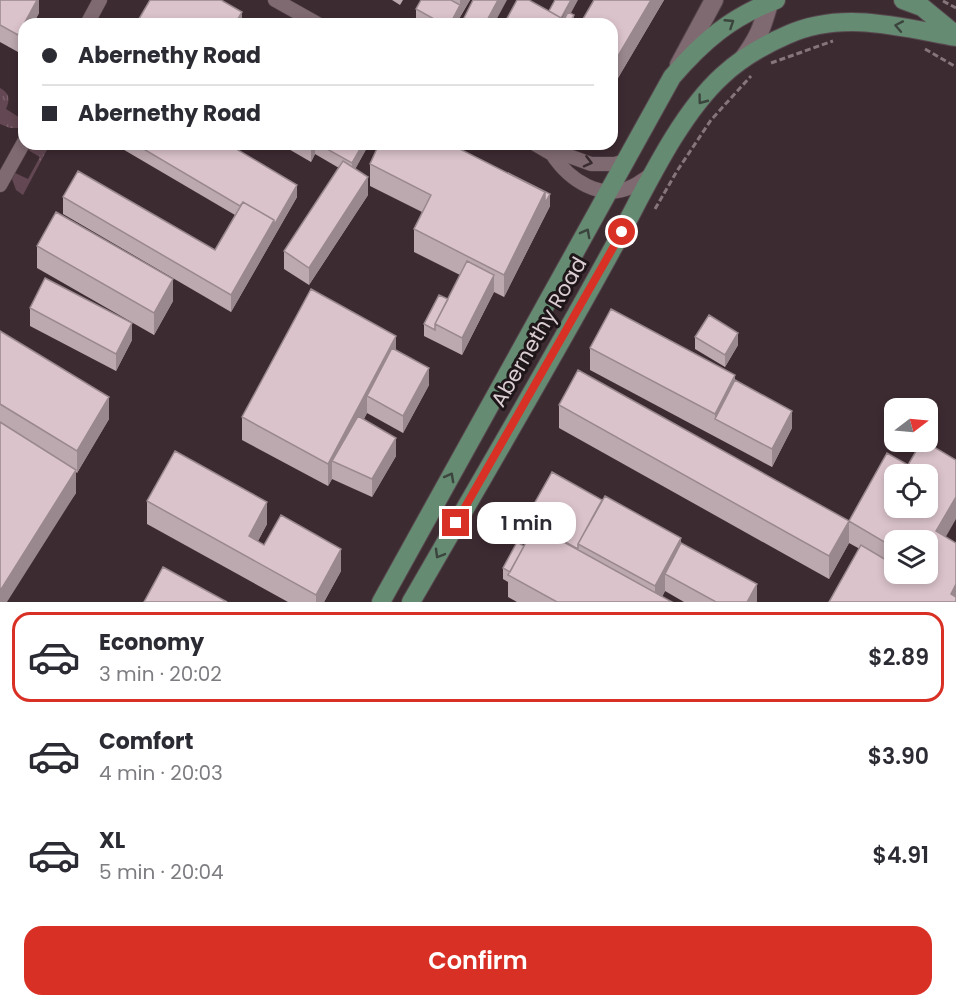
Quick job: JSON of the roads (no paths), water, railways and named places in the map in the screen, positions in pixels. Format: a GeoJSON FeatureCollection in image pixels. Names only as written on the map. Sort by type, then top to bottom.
{"type":"FeatureCollection","features":[{"type":"Feature","properties":{"kind":"main road"},"geometry":{"type":"LineString","coordinates":[[903,0],[922,7],[956,36]]}},
{"type":"Feature","properties":{"kind":"main road"},"geometry":{"type":"LineString","coordinates":[[672,77],[715,33],[737,18],[771,1]]}},
{"type":"Feature","properties":{"kind":"main road"},"geometry":{"type":"LineString","coordinates":[[743,59],[786,35],[842,22],[869,22],[956,36]]}},
{"type":"Feature","properties":{"kind":"main road","name":"Abernethy Road"},"geometry":{"type":"LineString","coordinates":[[411,602],[684,123],[721,76],[743,59]]}},
{"type":"Feature","properties":{"kind":"main road","name":"Abernethy Road"},"geometry":{"type":"LineString","coordinates":[[381,602],[672,77]]}},
{"type":"Feature","properties":{"kind":"street"},"geometry":{"type":"LineString","coordinates":[[90,18],[100,0]]}},
{"type":"Feature","properties":{"kind":"street"},"geometry":{"type":"LineString","coordinates":[[275,0],[307,18]]}},
{"type":"Feature","properties":{"kind":"street","name":"Abernethy Road"},"geometry":{"type":"LineString","coordinates":[[672,77],[714,0]]}},
{"type":"Feature","properties":{"kind":"street","name":"Abernethy Road"},"geometry":{"type":"LineString","coordinates":[[743,59],[755,42],[771,1]]}},
{"type":"Feature","properties":{"kind":"street"},"geometry":{"type":"LineString","coordinates":[[0,185],[20,150]]}},
{"type":"Feature","properties":{"kind":"street"},"geometry":{"type":"LineString","coordinates":[[545,150],[552,154],[569,156],[591,164],[615,164],[625,161]]}},
{"type":"Feature","properties":{"kind":"street"},"geometry":{"type":"LineString","coordinates":[[552,154],[562,169],[592,189],[606,193],[633,186],[653,174]]}}]}
